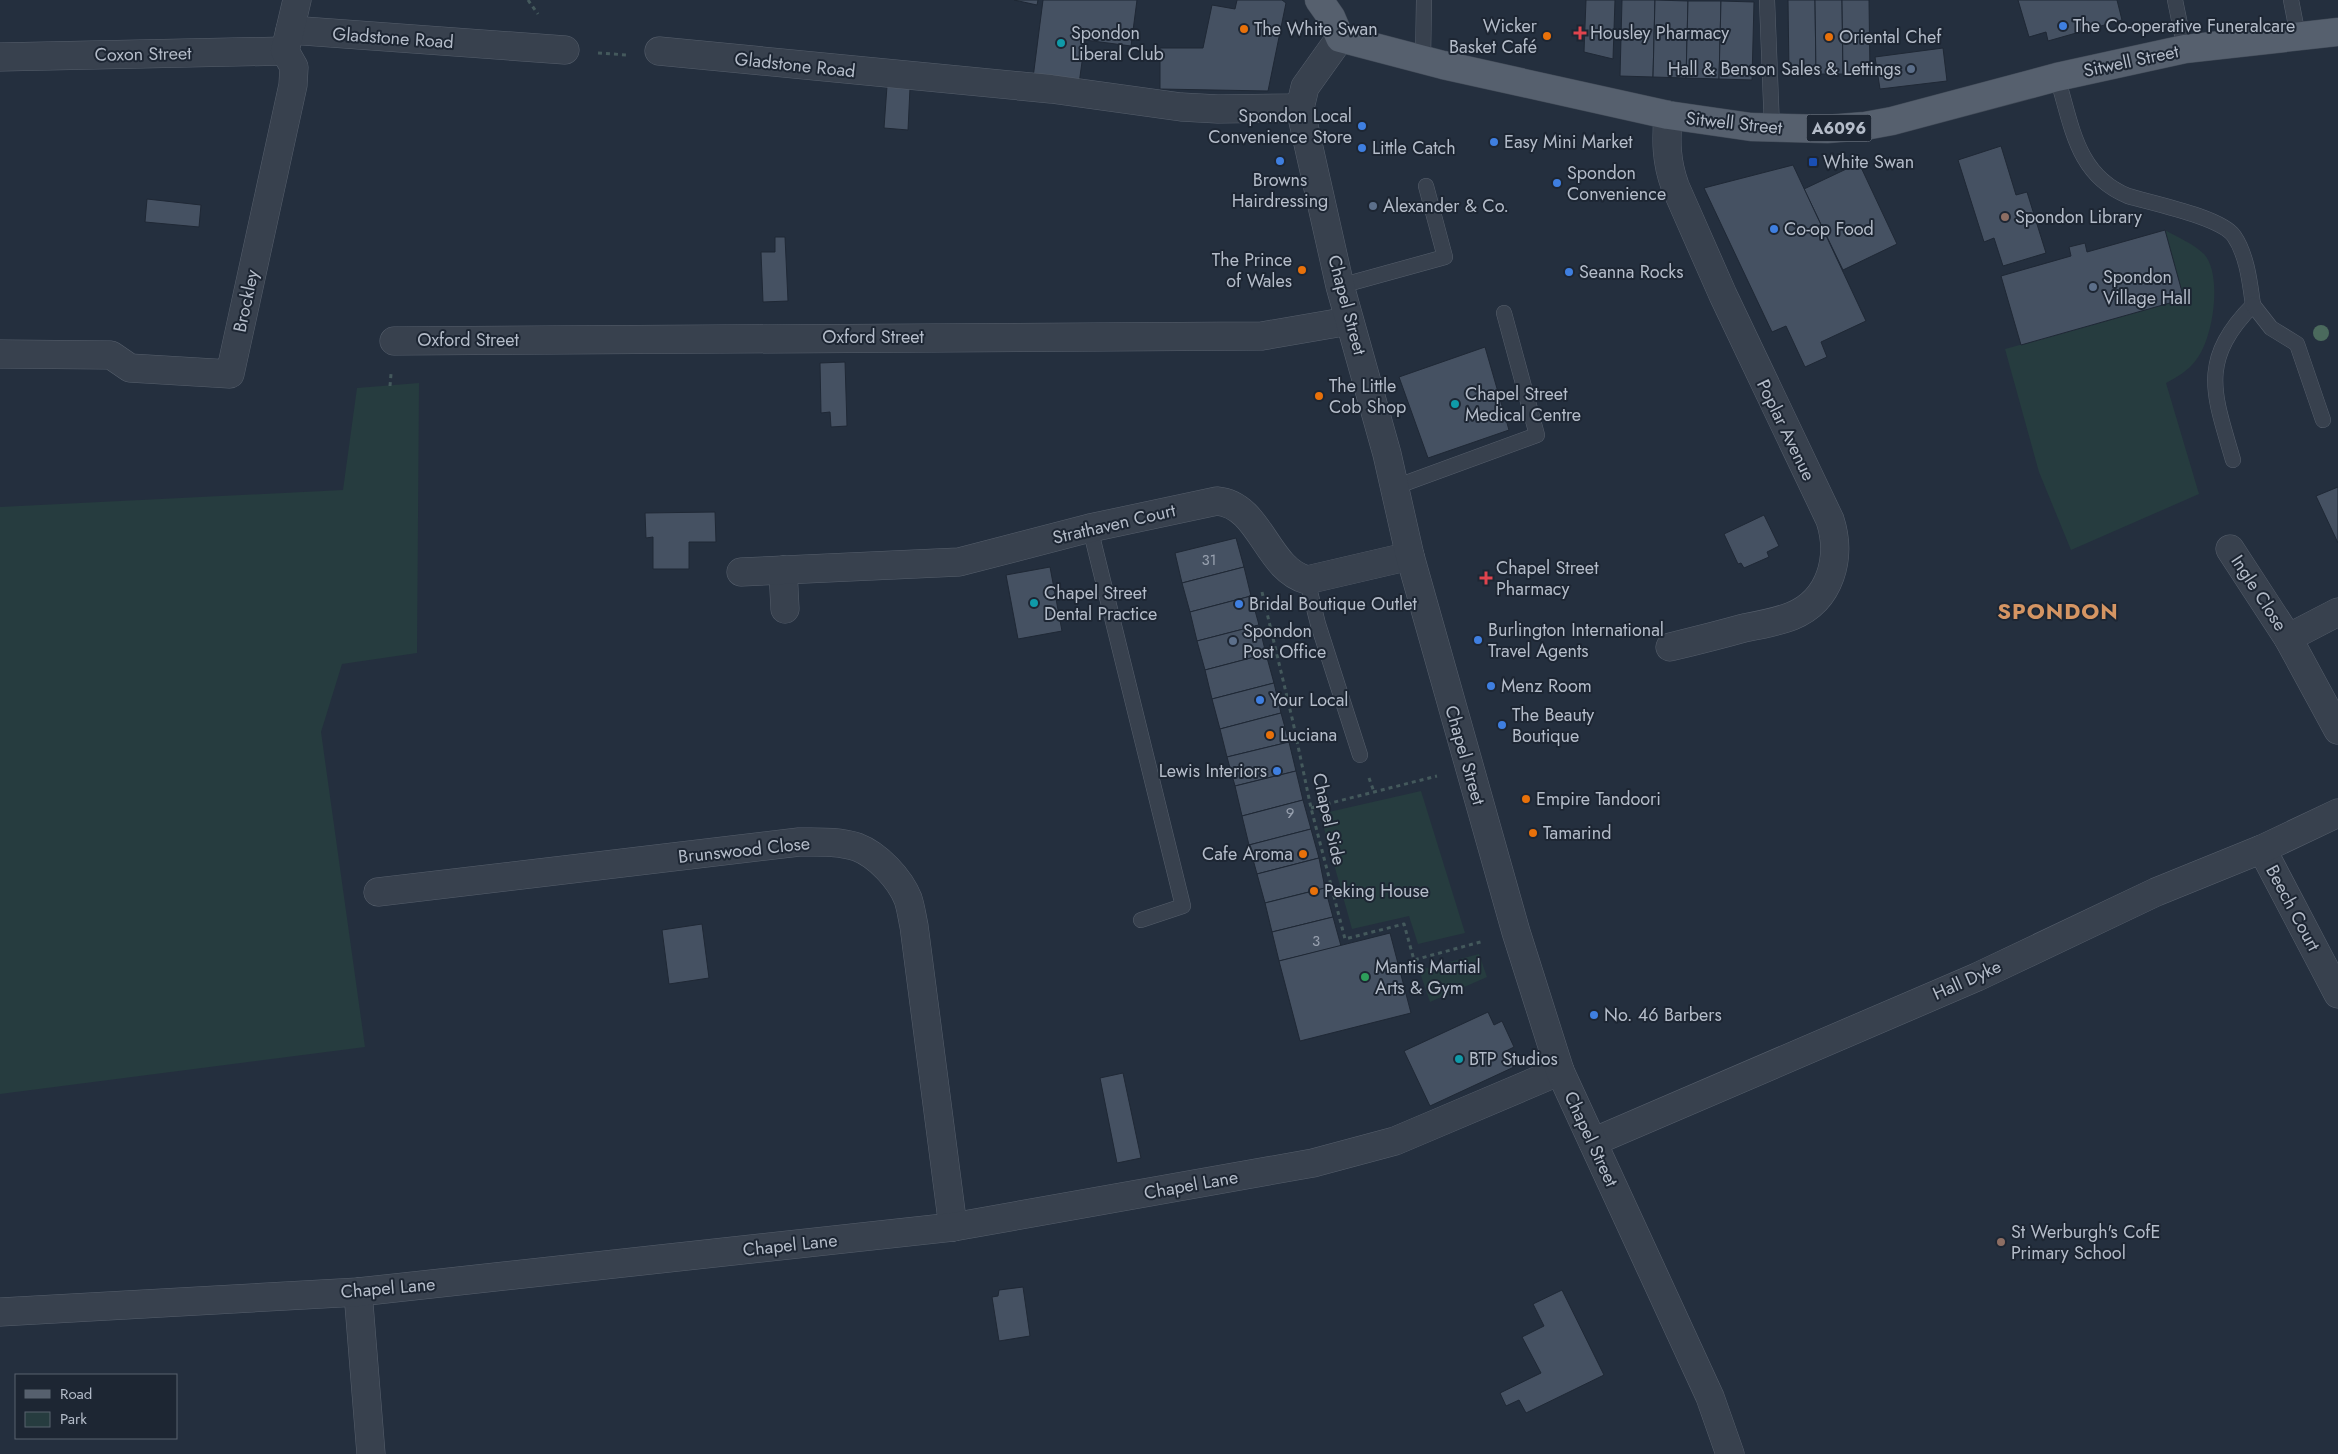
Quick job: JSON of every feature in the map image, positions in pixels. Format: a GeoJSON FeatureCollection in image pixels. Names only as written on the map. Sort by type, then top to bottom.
{"type":"FeatureCollection","features":[{"type":"Feature","properties":{"kind":"main road"},"geometry":{"type":"LineString","coordinates":[[1319,0],[1332,17],[1340,38]]}},
{"type":"Feature","properties":{"kind":"main road","name":"Sitwell Street"},"geometry":{"type":"LineString","coordinates":[[1340,38],[1423,60],[1668,115],[1720,124],[1772,128],[1865,126],[1892,121],[2057,77],[2185,49],[2338,32]]}},
{"type":"Feature","properties":{"kind":"street"},"geometry":{"type":"LineString","coordinates":[[287,40],[297,0]]}},
{"type":"Feature","properties":{"kind":"street","name":"Chapel Street"},"geometry":{"type":"LineString","coordinates":[[1340,38],[1305,87],[1300,108],[1340,286],[1395,487],[1410,556],[1516,932],[1560,1071],[1710,1398],[1730,1454]]}},
{"type":"Feature","properties":{"kind":"street","name":"Gladstone Road"},"geometry":{"type":"LineString","coordinates":[[287,40],[565,50]]}},
{"type":"Feature","properties":{"kind":"street","name":"Coxon Street"},"geometry":{"type":"LineString","coordinates":[[0,57],[287,40]]}},
{"type":"Feature","properties":{"kind":"street","name":"Brockley"},"geometry":{"type":"LineString","coordinates":[[0,354],[111,355],[130,368],[230,374],[293,85],[294,66],[287,40]]}},
{"type":"Feature","properties":{"kind":"street","name":"Gladstone Road"},"geometry":{"type":"LineString","coordinates":[[659,51],[1051,90],[1181,107],[1218,109],[1300,108]]}},
{"type":"Feature","properties":{"kind":"street","name":"Poplar Avenue"},"geometry":{"type":"LineString","coordinates":[[1668,115],[1665,146],[1668,168],[1674,186],[1723,295],[1830,520],[1836,546],[1832,573],[1826,587],[1818,598],[1801,611],[1777,620],[1670,647]]}},
{"type":"Feature","properties":{"kind":"street","name":"Oxford Street"},"geometry":{"type":"LineString","coordinates":[[394,341],[1262,336],[1350,321]]}},
{"type":"Feature","properties":{"kind":"street","name":"Strathaven Court"},"geometry":{"type":"LineString","coordinates":[[741,572],[959,562],[1090,528],[1217,501],[1225,502],[1238,508],[1291,572],[1307,580]]}},
{"type":"Feature","properties":{"kind":"street","name":"Ingle Close"},"geometry":{"type":"LineString","coordinates":[[2230,549],[2288,638],[2338,730]]}},
{"type":"Feature","properties":{"kind":"street"},"geometry":{"type":"LineString","coordinates":[[1307,580],[1410,556]]}},
{"type":"Feature","properties":{"kind":"street"},"geometry":{"type":"LineString","coordinates":[[783,570],[785,609]]}},
{"type":"Feature","properties":{"kind":"street","name":"Ingle Close"},"geometry":{"type":"LineString","coordinates":[[2288,638],[2338,612]]}},
{"type":"Feature","properties":{"kind":"street","name":"Hall Dyke"},"geometry":{"type":"LineString","coordinates":[[1593,1142],[1977,977],[2156,892],[2262,849],[2338,813]]}},
{"type":"Feature","properties":{"kind":"street","name":"Brunswood Close"},"geometry":{"type":"LineString","coordinates":[[378,892],[800,842],[846,845],[869,854],[884,865],[908,899],[914,926],[953,1227]]}},
{"type":"Feature","properties":{"kind":"street","name":"Beech Court"},"geometry":{"type":"LineString","coordinates":[[2262,849],[2338,994]]}},
{"type":"Feature","properties":{"kind":"street","name":"Chapel Lane"},"geometry":{"type":"LineString","coordinates":[[0,1312],[358,1292],[953,1227],[1313,1163],[1366,1150],[1434,1126],[1560,1071]]}},
{"type":"Feature","properties":{"kind":"street"},"geometry":{"type":"LineString","coordinates":[[358,1292],[371,1454]]}},
{"type":"Feature","properties":{"kind":"lane"},"geometry":{"type":"LineString","coordinates":[[1423,60],[1424,0]]}},
{"type":"Feature","properties":{"kind":"lane"},"geometry":{"type":"LineString","coordinates":[[1767,0],[1772,128]]}},
{"type":"Feature","properties":{"kind":"lane"},"geometry":{"type":"LineString","coordinates":[[2175,0],[2185,49]]}},
{"type":"Feature","properties":{"kind":"lane"},"geometry":{"type":"LineString","coordinates":[[2291,0],[2298,36]]}},
{"type":"Feature","properties":{"kind":"lane"},"geometry":{"type":"LineString","coordinates":[[2057,77],[2079,148],[2091,170],[2107,186],[2122,194],[2204,218],[2228,229],[2233,235],[2242,253],[2253,305],[2271,328],[2297,344],[2324,420]]}},
{"type":"Feature","properties":{"kind":"lane"},"geometry":{"type":"LineString","coordinates":[[1340,286],[1445,257],[1426,186]]}},
{"type":"Feature","properties":{"kind":"lane"},"geometry":{"type":"LineString","coordinates":[[2233,460],[2216,403],[2215,374],[2219,358],[2231,331],[2253,305]]}},
{"type":"Feature","properties":{"kind":"lane"},"geometry":{"type":"LineString","coordinates":[[1395,487],[1537,435],[1504,313]]}},
{"type":"Feature","properties":{"kind":"lane"},"geometry":{"type":"LineString","coordinates":[[1090,528],[1184,906],[1141,920]]}},
{"type":"Feature","properties":{"kind":"lane"},"geometry":{"type":"LineString","coordinates":[[1307,580],[1318,624],[1360,755]]}},
{"type":"Feature","properties":{"kind":"path"},"geometry":{"type":"LineString","coordinates":[[565,50],[650,57],[659,51]]}},
{"type":"Feature","properties":{"kind":"path","name":"Chapel Side"},"geometry":{"type":"LineString","coordinates":[[1260,583],[1294,722],[1311,808],[1345,939],[1404,924],[1414,960],[1516,932]]}},
{"type":"Feature","properties":{"kind":"path"},"geometry":{"type":"LineString","coordinates":[[1311,808],[1469,768]]}},
{"type":"Feature","properties":{"kind":"green space"},"geometry":{"type":"Polygon","coordinates":[[[2165,230],[2200,250],[2210,264],[2213,277],[2214,307],[2202,351],[2189,367],[2166,383],[2199,494],[2071,550],[2039,472],[2005,349],[2184,299],[2165,230]]]}},
{"type":"Feature","properties":{"kind":"green space"},"geometry":{"type":"Polygon","coordinates":[[[419,383],[417,653],[342,664],[321,732],[365,1047],[0,1094],[0,507],[343,490],[357,388],[419,383]]]}},
{"type":"Feature","properties":{"kind":"green space"},"geometry":{"type":"Polygon","coordinates":[[[1421,791],[1465,933],[1418,944],[1409,916],[1352,929],[1320,814],[1421,791]]]}},
{"type":"Feature","properties":{"kind":"green space"},"geometry":{"type":"Polygon","coordinates":[[[1479,954],[1487,977],[1430,1002],[1419,970],[1479,954]]]}},
{"type":"Feature","properties":{"kind":"building"},"geometry":{"type":"Polygon","coordinates":[[[1014,0],[1038,0],[1037,5],[1014,0]]]}},
{"type":"Feature","properties":{"kind":"building","name":"Spondon Liberal Club"},"geometry":{"type":"Polygon","coordinates":[[[1043,0],[1137,0],[1131,46],[1085,40],[1079,84],[1033,78],[1043,0]]]}},
{"type":"Feature","properties":{"kind":"building","name":"The White Swan"},"geometry":{"type":"Polygon","coordinates":[[[1237,0],[1282,0],[1286,3],[1268,91],[1160,89],[1160,48],[1203,48],[1212,5],[1235,9],[1237,0]]]}},
{"type":"Feature","properties":{"kind":"building"},"geometry":{"type":"Polygon","coordinates":[[[1586,0],[1615,0],[1613,59],[1584,52],[1586,0]]]}},
{"type":"Feature","properties":{"kind":"building"},"geometry":{"type":"Polygon","coordinates":[[[1622,0],[1655,0],[1653,77],[1620,76],[1622,0]]]}},
{"type":"Feature","properties":{"kind":"building"},"geometry":{"type":"Polygon","coordinates":[[[1655,0],[1688,1],[1686,78],[1653,77],[1655,0]]]}},
{"type":"Feature","properties":{"kind":"building"},"geometry":{"type":"Polygon","coordinates":[[[1788,0],[1815,0],[1816,74],[1789,74],[1788,0]]]}},
{"type":"Feature","properties":{"kind":"building","name":"Oriental Chef"},"geometry":{"type":"Polygon","coordinates":[[[1815,0],[1842,0],[1843,74],[1816,74],[1815,0]]]}},
{"type":"Feature","properties":{"kind":"building"},"geometry":{"type":"Polygon","coordinates":[[[1842,0],[1869,0],[1870,74],[1843,74],[1842,0]]]}},
{"type":"Feature","properties":{"kind":"building","name":"The Co-operative Funeralcare"},"geometry":{"type":"Polygon","coordinates":[[[2018,0],[2117,0],[2122,20],[2048,41],[2046,32],[2029,37],[2018,0]]]}},
{"type":"Feature","properties":{"kind":"building"},"geometry":{"type":"Polygon","coordinates":[[[1688,1],[1721,1],[1719,79],[1686,78],[1688,1]]]}},
{"type":"Feature","properties":{"kind":"building"},"geometry":{"type":"Polygon","coordinates":[[[1721,1],[1754,2],[1752,80],[1719,79],[1721,1]]]}},
{"type":"Feature","properties":{"kind":"building","name":"Hall & Benson Sales & Lettings"},"geometry":{"type":"Polygon","coordinates":[[[1943,48],[1947,81],[1880,89],[1875,57],[1943,48]]]}},
{"type":"Feature","properties":{"kind":"building"},"geometry":{"type":"Polygon","coordinates":[[[887,86],[910,88],[908,130],[884,128],[887,86]]]}},
{"type":"Feature","properties":{"kind":"building","name":"Spondon Library"},"geometry":{"type":"Polygon","coordinates":[[[2001,146],[2016,195],[2027,192],[2046,253],[2003,266],[1994,238],[1984,242],[1958,160],[2001,146]]]}},
{"type":"Feature","properties":{"kind":"building"},"geometry":{"type":"Polygon","coordinates":[[[1859,163],[1897,244],[1843,270],[1804,189],[1859,163]]]}},
{"type":"Feature","properties":{"kind":"building","name":"Co-op Food"},"geometry":{"type":"Polygon","coordinates":[[[1793,165],[1866,321],[1821,342],[1827,357],[1805,367],[1786,326],[1772,332],[1704,188],[1793,165]]]}},
{"type":"Feature","properties":{"kind":"building"},"geometry":{"type":"Polygon","coordinates":[[[147,199],[201,205],[199,227],[145,222],[147,199]]]}},
{"type":"Feature","properties":{"kind":"building","name":"Spondon Village Hall"},"geometry":{"type":"Polygon","coordinates":[[[2165,230],[2184,299],[2021,345],[2001,276],[2071,256],[2069,247],[2085,243],[2087,252],[2165,230]]]}},
{"type":"Feature","properties":{"kind":"building"},"geometry":{"type":"Polygon","coordinates":[[[775,237],[785,237],[788,301],[763,302],[761,252],[775,252],[775,237]]]}},
{"type":"Feature","properties":{"kind":"building","name":"Chapel Street Medical Centre"},"geometry":{"type":"Polygon","coordinates":[[[1485,347],[1509,430],[1428,458],[1399,377],[1485,347]]]}},
{"type":"Feature","properties":{"kind":"building"},"geometry":{"type":"Polygon","coordinates":[[[845,362],[847,426],[831,427],[830,412],[821,413],[820,363],[845,362]]]}},
{"type":"Feature","properties":{"kind":"building"},"geometry":{"type":"Polygon","coordinates":[[[2338,487],[2338,543],[2316,496],[2338,487]]]}},
{"type":"Feature","properties":{"kind":"building"},"geometry":{"type":"Polygon","coordinates":[[[715,512],[716,542],[689,542],[689,569],[653,569],[653,537],[646,538],[645,513],[715,512]]]}},
{"type":"Feature","properties":{"kind":"building"},"geometry":{"type":"Polygon","coordinates":[[[1764,515],[1779,546],[1767,552],[1769,557],[1744,568],[1741,563],[1738,564],[1724,534],[1764,515]]]}},
{"type":"Feature","properties":{"kind":"building"},"geometry":{"type":"Polygon","coordinates":[[[1236,538],[1244,567],[1182,583],[1175,553],[1236,538]]]}},
{"type":"Feature","properties":{"kind":"building","name":"Chapel Street Dental Practice"},"geometry":{"type":"Polygon","coordinates":[[[1050,567],[1062,631],[1018,639],[1006,575],[1050,567]]]}},
{"type":"Feature","properties":{"kind":"building"},"geometry":{"type":"Polygon","coordinates":[[[1244,567],[1251,596],[1190,612],[1182,583],[1244,567]]]}},
{"type":"Feature","properties":{"kind":"building"},"geometry":{"type":"Polygon","coordinates":[[[1251,596],[1259,625],[1197,641],[1190,612],[1251,596]]]}},
{"type":"Feature","properties":{"kind":"building"},"geometry":{"type":"Polygon","coordinates":[[[1259,625],[1266,654],[1205,670],[1197,641],[1259,625]]]}},
{"type":"Feature","properties":{"kind":"building"},"geometry":{"type":"Polygon","coordinates":[[[1266,654],[1274,683],[1212,699],[1205,670],[1266,654]]]}},
{"type":"Feature","properties":{"kind":"building"},"geometry":{"type":"Polygon","coordinates":[[[1274,683],[1281,713],[1220,729],[1212,699],[1274,683]]]}},
{"type":"Feature","properties":{"kind":"building"},"geometry":{"type":"Polygon","coordinates":[[[1281,713],[1289,742],[1227,757],[1220,729],[1281,713]]]}},
{"type":"Feature","properties":{"kind":"building"},"geometry":{"type":"Polygon","coordinates":[[[1289,742],[1296,771],[1235,786],[1227,757],[1289,742]]]}},
{"type":"Feature","properties":{"kind":"building"},"geometry":{"type":"Polygon","coordinates":[[[1296,771],[1303,800],[1242,816],[1235,786],[1296,771]]]}},
{"type":"Feature","properties":{"kind":"building"},"geometry":{"type":"Polygon","coordinates":[[[1303,800],[1311,829],[1249,845],[1242,816],[1303,800]]]}},
{"type":"Feature","properties":{"kind":"building"},"geometry":{"type":"Polygon","coordinates":[[[1311,829],[1319,858],[1257,874],[1249,845],[1311,829]]]}},
{"type":"Feature","properties":{"kind":"building"},"geometry":{"type":"Polygon","coordinates":[[[1319,858],[1325,888],[1265,903],[1257,874],[1319,858]]]}},
{"type":"Feature","properties":{"kind":"building"},"geometry":{"type":"Polygon","coordinates":[[[1325,888],[1333,917],[1272,932],[1265,903],[1325,888]]]}},
{"type":"Feature","properties":{"kind":"building"},"geometry":{"type":"Polygon","coordinates":[[[1333,917],[1341,946],[1279,961],[1272,932],[1333,917]]]}},
{"type":"Feature","properties":{"kind":"building"},"geometry":{"type":"Polygon","coordinates":[[[702,924],[709,978],[669,984],[662,930],[702,924]]]}},
{"type":"Feature","properties":{"kind":"building"},"geometry":{"type":"Polygon","coordinates":[[[1390,933],[1411,1013],[1300,1041],[1279,961],[1390,933]]]}},
{"type":"Feature","properties":{"kind":"building","name":"BTP Studios"},"geometry":{"type":"Polygon","coordinates":[[[1488,1012],[1494,1025],[1502,1021],[1514,1047],[1506,1051],[1514,1067],[1430,1106],[1404,1051],[1488,1012]]]}},
{"type":"Feature","properties":{"kind":"building"},"geometry":{"type":"Polygon","coordinates":[[[1123,1073],[1141,1158],[1117,1163],[1100,1078],[1123,1073]]]}},
{"type":"Feature","properties":{"kind":"building"},"geometry":{"type":"Polygon","coordinates":[[[1023,1287],[1030,1336],[999,1341],[992,1297],[998,1296],[999,1290],[1023,1287]]]}},
{"type":"Feature","properties":{"kind":"building"},"geometry":{"type":"Polygon","coordinates":[[[1562,1290],[1604,1375],[1526,1413],[1519,1400],[1506,1406],[1500,1393],[1541,1373],[1522,1337],[1544,1326],[1533,1304],[1562,1290]]]}},
{"type":"Feature","properties":{"kind":"place","name":"The Co-operative Funeralcare"},"geometry":{"type":"Point","coordinates":[2063,26]}},
{"type":"Feature","properties":{"kind":"place","name":"The White Swan"},"geometry":{"type":"Point","coordinates":[1244,29]}},
{"type":"Feature","properties":{"kind":"place","name":"Housley Pharmacy"},"geometry":{"type":"Point","coordinates":[1580,33]}},
{"type":"Feature","properties":{"kind":"place","name":"Wicker Basket Café"},"geometry":{"type":"Point","coordinates":[1547,36]}},
{"type":"Feature","properties":{"kind":"place","name":"Oriental Chef"},"geometry":{"type":"Point","coordinates":[1829,37]}},
{"type":"Feature","properties":{"kind":"place","name":"Spondon Liberal Club"},"geometry":{"type":"Point","coordinates":[1061,43]}},
{"type":"Feature","properties":{"kind":"place","name":"Hall & Benson Sales & Lettings"},"geometry":{"type":"Point","coordinates":[1911,69]}},
{"type":"Feature","properties":{"kind":"place","name":"Spondon Local Convenience Store"},"geometry":{"type":"Point","coordinates":[1362,126]}},
{"type":"Feature","properties":{"kind":"place","name":"Easy Mini Market"},"geometry":{"type":"Point","coordinates":[1494,142]}},
{"type":"Feature","properties":{"kind":"place","name":"Little Catch"},"geometry":{"type":"Point","coordinates":[1362,148]}},
{"type":"Feature","properties":{"kind":"place","name":"Browns Hairdressing"},"geometry":{"type":"Point","coordinates":[1280,161]}},
{"type":"Feature","properties":{"kind":"place","name":"White Swan"},"geometry":{"type":"Point","coordinates":[1813,162]}},
{"type":"Feature","properties":{"kind":"place","name":"Spondon Convenience"},"geometry":{"type":"Point","coordinates":[1557,183]}},
{"type":"Feature","properties":{"kind":"place","name":"Alexander & Co."},"geometry":{"type":"Point","coordinates":[1373,206]}},
{"type":"Feature","properties":{"kind":"place","name":"Spondon Library"},"geometry":{"type":"Point","coordinates":[2005,217]}},
{"type":"Feature","properties":{"kind":"place","name":"Co-op Food"},"geometry":{"type":"Point","coordinates":[1774,229]}},
{"type":"Feature","properties":{"kind":"place","name":"The Prince of Wales"},"geometry":{"type":"Point","coordinates":[1302,270]}},
{"type":"Feature","properties":{"kind":"place","name":"Seanna Rocks"},"geometry":{"type":"Point","coordinates":[1569,272]}},
{"type":"Feature","properties":{"kind":"place","name":"Spondon Village Hall"},"geometry":{"type":"Point","coordinates":[2093,287]}},
{"type":"Feature","properties":{"kind":"place","name":"The Little Cob Shop"},"geometry":{"type":"Point","coordinates":[1319,396]}},
{"type":"Feature","properties":{"kind":"place","name":"Chapel Street Medical Centre"},"geometry":{"type":"Point","coordinates":[1455,404]}},
{"type":"Feature","properties":{"kind":"place","name":"Chapel Street Pharmacy"},"geometry":{"type":"Point","coordinates":[1486,578]}},
{"type":"Feature","properties":{"kind":"place","name":"Chapel Street Dental Practice"},"geometry":{"type":"Point","coordinates":[1034,603]}},
{"type":"Feature","properties":{"kind":"place","name":"Bridal Boutique Outlet"},"geometry":{"type":"Point","coordinates":[1239,604]}},
{"type":"Feature","properties":{"kind":"place","name":"Burlington International Travel Agents"},"geometry":{"type":"Point","coordinates":[1478,640]}},
{"type":"Feature","properties":{"kind":"place","name":"Spondon Post Office"},"geometry":{"type":"Point","coordinates":[1233,641]}},
{"type":"Feature","properties":{"kind":"place","name":"Menz Room"},"geometry":{"type":"Point","coordinates":[1491,686]}},
{"type":"Feature","properties":{"kind":"place","name":"Your Local"},"geometry":{"type":"Point","coordinates":[1260,700]}},
{"type":"Feature","properties":{"kind":"place","name":"The Beauty Boutique"},"geometry":{"type":"Point","coordinates":[1502,725]}},
{"type":"Feature","properties":{"kind":"place","name":"Luciana"},"geometry":{"type":"Point","coordinates":[1270,735]}},
{"type":"Feature","properties":{"kind":"place","name":"Lewis Interiors"},"geometry":{"type":"Point","coordinates":[1277,771]}},
{"type":"Feature","properties":{"kind":"place","name":"Empire Tandoori"},"geometry":{"type":"Point","coordinates":[1526,799]}},
{"type":"Feature","properties":{"kind":"place","name":"Tamarind"},"geometry":{"type":"Point","coordinates":[1533,833]}},
{"type":"Feature","properties":{"kind":"place","name":"Cafe Aroma"},"geometry":{"type":"Point","coordinates":[1303,854]}},
{"type":"Feature","properties":{"kind":"place","name":"Peking House"},"geometry":{"type":"Point","coordinates":[1314,891]}},
{"type":"Feature","properties":{"kind":"place","name":"Mantis Martial Arts & Gym"},"geometry":{"type":"Point","coordinates":[1365,977]}},
{"type":"Feature","properties":{"kind":"place","name":"No. 46 Barbers"},"geometry":{"type":"Point","coordinates":[1594,1015]}},
{"type":"Feature","properties":{"kind":"place","name":"BTP Studios"},"geometry":{"type":"Point","coordinates":[1459,1059]}},
{"type":"Feature","properties":{"kind":"place","name":"St Werburgh's CofE Primary School"},"geometry":{"type":"Point","coordinates":[2001,1242]}},
{"type":"Feature","properties":{"kind":"district","name":"SPONDON"},"geometry":{"type":"Point","coordinates":[2058,611]}}]}
